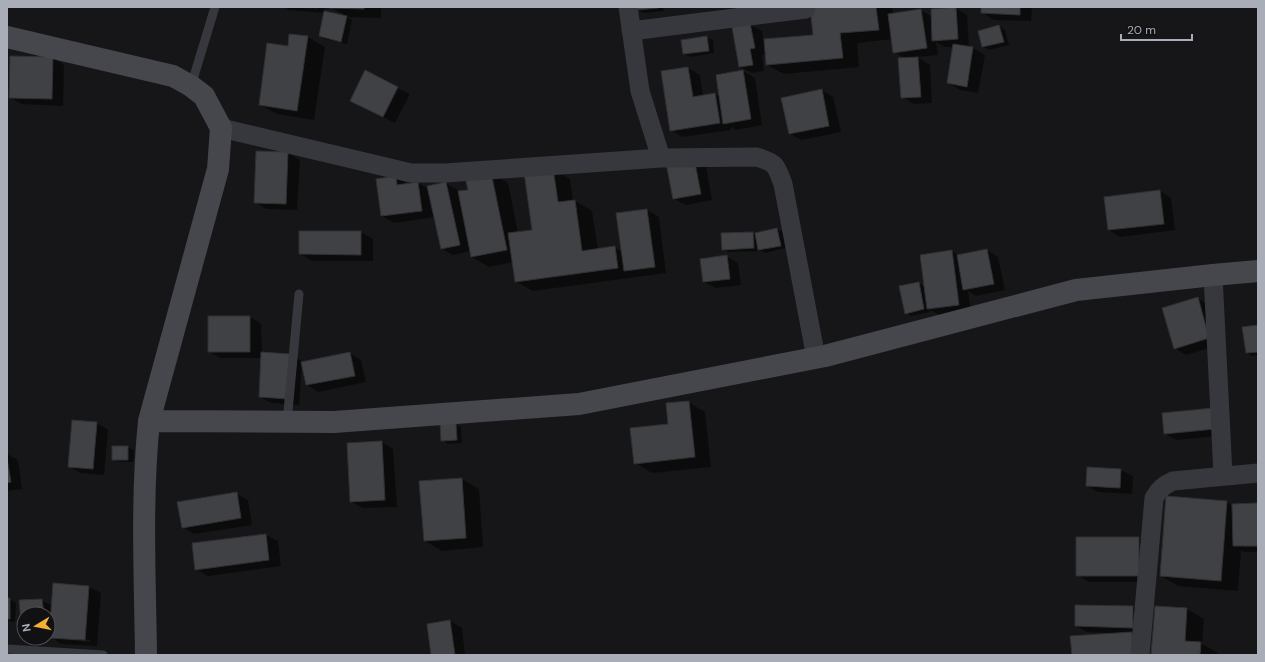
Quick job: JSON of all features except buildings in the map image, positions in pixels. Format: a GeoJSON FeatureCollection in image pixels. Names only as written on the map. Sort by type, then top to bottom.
{"type":"FeatureCollection","features":[{"type":"Feature","properties":{"kind":"street"},"geometry":{"type":"LineString","coordinates":[[628,7],[640,91],[661,158]]}},
{"type":"Feature","properties":{"kind":"street"},"geometry":{"type":"LineString","coordinates":[[631,31],[806,9]]}},
{"type":"Feature","properties":{"kind":"street"},"geometry":{"type":"LineString","coordinates":[[7,36],[173,76],[191,86],[204,96],[221,128],[218,168],[149,421],[145,462],[144,506],[146,655]]}},
{"type":"Feature","properties":{"kind":"street"},"geometry":{"type":"LineString","coordinates":[[221,128],[411,173],[445,173],[661,158],[757,156],[771,161],[777,168],[783,184],[816,358]]}},
{"type":"Feature","properties":{"kind":"street"},"geometry":{"type":"LineString","coordinates":[[149,421],[334,422],[579,404],[816,358],[1076,290],[1258,271]]}},
{"type":"Feature","properties":{"kind":"street"},"geometry":{"type":"LineString","coordinates":[[1213,275],[1223,475]]}},
{"type":"Feature","properties":{"kind":"street"},"geometry":{"type":"LineString","coordinates":[[1140,655],[1154,498],[1157,492],[1163,486],[1173,481],[1223,475],[1258,473]]}},
{"type":"Feature","properties":{"kind":"lane"},"geometry":{"type":"LineString","coordinates":[[191,86],[215,7]]}},
{"type":"Feature","properties":{"kind":"lane"},"geometry":{"type":"LineString","coordinates":[[286,422],[299,294]]}},
{"type":"Feature","properties":{"kind":"lane"},"geometry":{"type":"LineString","coordinates":[[7,649],[104,655]]}}]}
